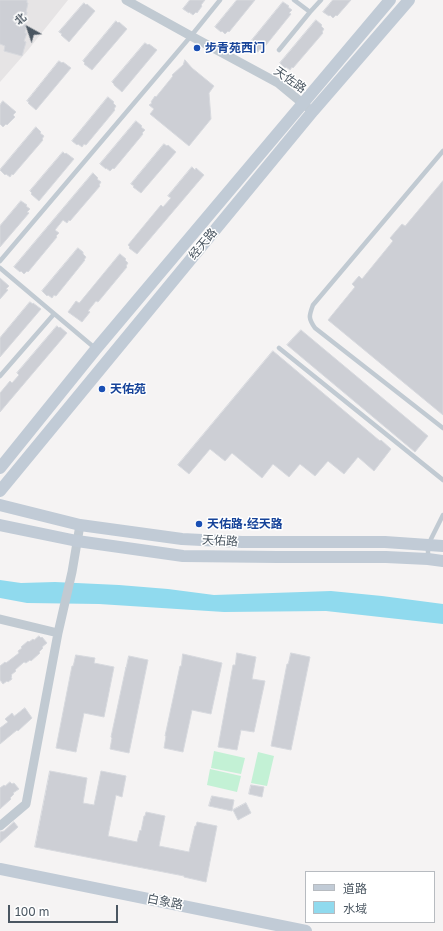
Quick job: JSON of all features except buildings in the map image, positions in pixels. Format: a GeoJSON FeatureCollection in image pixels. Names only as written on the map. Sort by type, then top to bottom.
{"type":"FeatureCollection","features":[{"type":"Feature","properties":{"kind":"main road","name":"经天路"},"geometry":{"type":"LineString","coordinates":[[0,468],[96,349],[390,0]]}},
{"type":"Feature","properties":{"kind":"main road","name":"经天路"},"geometry":{"type":"LineString","coordinates":[[0,491],[313,112],[409,0]]}},
{"type":"Feature","properties":{"kind":"main road","name":"天佑路"},"geometry":{"type":"LineString","coordinates":[[0,505],[80,525],[182,539],[242,542],[386,542],[443,546]]}},
{"type":"Feature","properties":{"kind":"main road","name":"天佑路"},"geometry":{"type":"LineString","coordinates":[[0,525],[77,541],[183,556],[386,557],[443,561]]}},
{"type":"Feature","properties":{"kind":"main road","name":"白象路"},"geometry":{"type":"LineString","coordinates":[[0,869],[306,931]]}},
{"type":"Feature","properties":{"kind":"street","name":"天佐路"},"geometry":{"type":"LineString","coordinates":[[126,0],[278,83],[313,112]]}},
{"type":"Feature","properties":{"kind":"street"},"geometry":{"type":"LineString","coordinates":[[0,826],[26,804],[80,525]]}},
{"type":"Feature","properties":{"kind":"street"},"geometry":{"type":"LineString","coordinates":[[0,619],[58,633]]}},
{"type":"Feature","properties":{"kind":"lane"},"geometry":{"type":"LineString","coordinates":[[0,261],[220,0]]}},
{"type":"Feature","properties":{"kind":"lane"},"geometry":{"type":"LineString","coordinates":[[294,0],[310,12]]}},
{"type":"Feature","properties":{"kind":"lane"},"geometry":{"type":"LineString","coordinates":[[279,50],[320,0]]}},
{"type":"Feature","properties":{"kind":"lane"},"geometry":{"type":"LineString","coordinates":[[443,151],[314,305],[310,315],[310,321],[315,328],[443,428]]}},
{"type":"Feature","properties":{"kind":"lane"},"geometry":{"type":"LineString","coordinates":[[0,268],[96,349]]}},
{"type":"Feature","properties":{"kind":"lane"},"geometry":{"type":"LineString","coordinates":[[0,376],[54,314]]}},
{"type":"Feature","properties":{"kind":"lane"},"geometry":{"type":"LineString","coordinates":[[279,348],[443,480]]}},
{"type":"Feature","properties":{"kind":"lane"},"geometry":{"type":"LineString","coordinates":[[428,559],[428,545],[443,515]]}},
{"type":"Feature","properties":{"kind":"shaded area"},"geometry":{"type":"Polygon","coordinates":[[[0,0],[68,0],[0,82],[0,0]]]}},
{"type":"Feature","properties":{"kind":"green space"},"geometry":{"type":"Polygon","coordinates":[[[214,751],[245,758],[241,774],[211,768],[214,751]]]}},
{"type":"Feature","properties":{"kind":"green space"},"geometry":{"type":"Polygon","coordinates":[[[258,752],[274,756],[267,786],[251,783],[258,752]]]}},
{"type":"Feature","properties":{"kind":"green space"},"geometry":{"type":"Polygon","coordinates":[[[210,769],[241,776],[237,792],[207,785],[210,769]]]}},
{"type":"Feature","properties":{"kind":"water"},"geometry":{"type":"Polygon","coordinates":[[[0,580],[21,583],[55,582],[119,585],[214,595],[331,591],[382,596],[443,604],[443,624],[326,611],[224,612],[99,604],[27,603],[0,598],[0,580]]]}},
{"type":"Feature","properties":{"kind":"place","name":"步青苑西门"},"geometry":{"type":"Point","coordinates":[197,48]}},
{"type":"Feature","properties":{"kind":"place","name":"天佑苑"},"geometry":{"type":"Point","coordinates":[102,389]}},
{"type":"Feature","properties":{"kind":"place","name":"天佑路·经天路"},"geometry":{"type":"Point","coordinates":[199,524]}}]}
